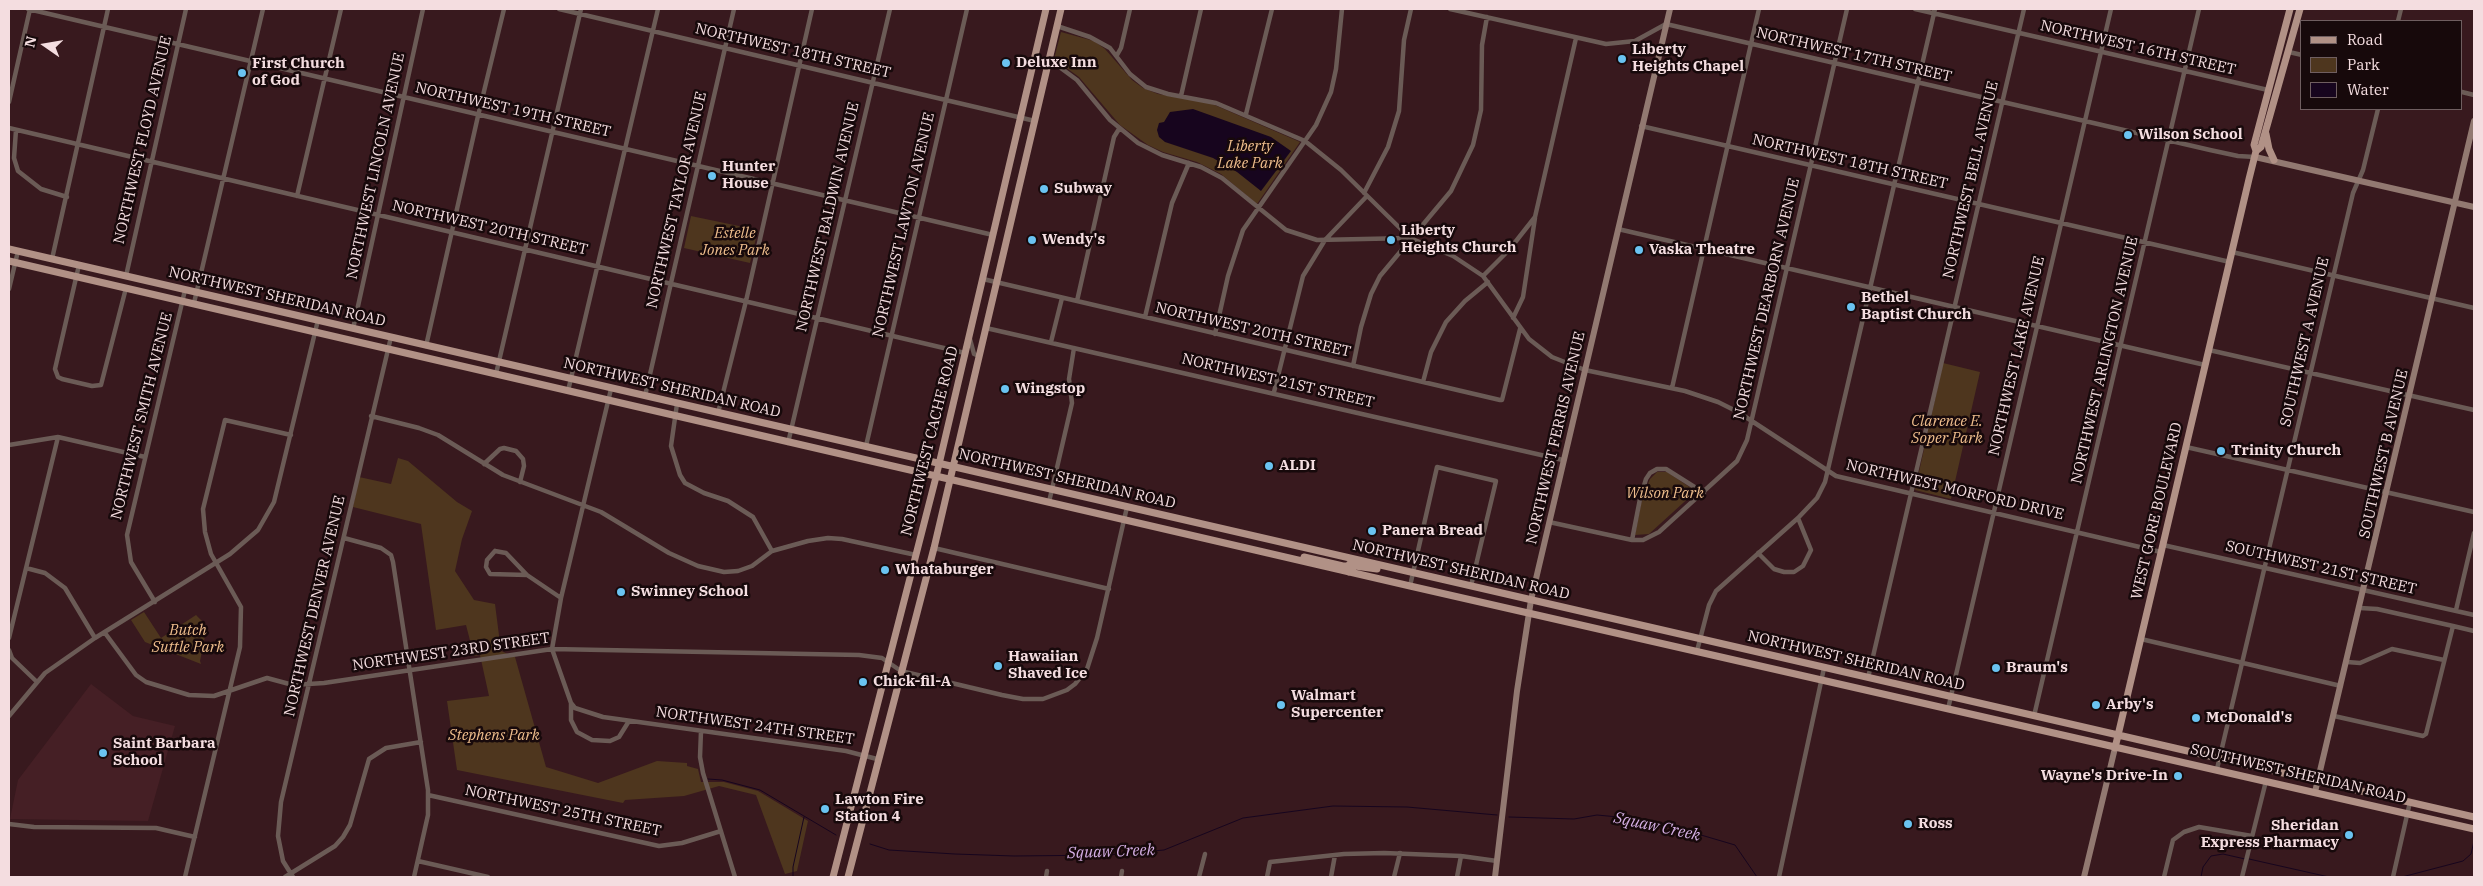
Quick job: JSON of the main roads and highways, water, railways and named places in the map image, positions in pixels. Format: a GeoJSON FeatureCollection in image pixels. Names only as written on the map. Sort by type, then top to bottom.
{"type":"FeatureCollection","features":[{"type":"Feature","properties":{"kind":"main road","name":"NORTHWEST CACHE ROAD"},"geometry":{"type":"LineString","coordinates":[[833,877],[936,477],[1046,9]]}},
{"type":"Feature","properties":{"kind":"main road","name":"NORTHWEST CACHE ROAD"},"geometry":{"type":"LineString","coordinates":[[848,877],[877,759],[934,548],[1061,9]]}},
{"type":"Feature","properties":{"kind":"main road","name":"WEST GORE BOULEVARD"},"geometry":{"type":"LineString","coordinates":[[2256,154],[2254,145],[2290,9]]}},
{"type":"Feature","properties":{"kind":"main road","name":"WEST GORE BOULEVARD"},"geometry":{"type":"LineString","coordinates":[[2115,748],[2256,154],[2261,147],[2266,131],[2300,9]]}},
{"type":"Feature","properties":{"kind":"main road"},"geometry":{"type":"LineString","coordinates":[[2266,131],[2268,149],[2274,160]]}},
{"type":"Feature","properties":{"kind":"main road","name":"NORTHWEST SHERIDAN ROAD"},"geometry":{"type":"LineString","coordinates":[[9,249],[1950,698],[2118,735]]}},
{"type":"Feature","properties":{"kind":"main road","name":"NORTHWEST SHERIDAN ROAD"},"geometry":{"type":"LineString","coordinates":[[12,261],[788,443],[2115,748]]}},
{"type":"Feature","properties":{"kind":"main road"},"geometry":{"type":"LineString","coordinates":[[1284,557],[1294,555],[1348,566],[1353,559]]}},
{"type":"Feature","properties":{"kind":"main road"},"geometry":{"type":"LineString","coordinates":[[1349,572],[1355,566],[1380,570],[1391,568]]}},
{"type":"Feature","properties":{"kind":"main road","name":"SOUTHWEST SHERIDAN ROAD"},"geometry":{"type":"LineString","coordinates":[[2118,735],[2474,817]]}},
{"type":"Feature","properties":{"kind":"main road","name":"SOUTHWEST SHERIDAN ROAD"},"geometry":{"type":"LineString","coordinates":[[2115,748],[2217,769],[2474,829]]}},
{"type":"Feature","properties":{"kind":"water"},"geometry":{"type":"Polygon","coordinates":[[[1193,109],[1271,137],[1291,151],[1261,191],[1237,172],[1213,158],[1165,142],[1159,137],[1157,130],[1159,123],[1164,122],[1170,112],[1193,109]]]}},
{"type":"Feature","properties":{"kind":"waterway","name":"Squaw Creek"},"geometry":{"type":"LineString","coordinates":[[708,779],[722,780],[760,790],[836,835]]}},
{"type":"Feature","properties":{"kind":"waterway","name":"Squaw Creek"},"geometry":{"type":"LineString","coordinates":[[870,844],[889,850],[955,854],[1014,856],[1109,855],[1164,850],[1243,818],[1333,806],[1407,807],[1497,815]]}},
{"type":"Feature","properties":{"kind":"waterway","name":"Squaw Creek"},"geometry":{"type":"LineString","coordinates":[[1509,817],[1574,819],[1597,815],[1629,818],[1667,825],[1735,845],[1757,877]]}},
{"type":"Feature","properties":{"kind":"waterway"},"geometry":{"type":"LineString","coordinates":[[793,877],[793,867],[804,817]]}},
{"type":"Feature","properties":{"kind":"waterway","name":"Squaw Creek"},"geometry":{"type":"LineString","coordinates":[[2402,877],[2463,861],[2471,854],[2474,841]]}},
{"type":"Feature","properties":{"kind":"waterway","name":"Squaw Creek"},"geometry":{"type":"LineString","coordinates":[[2201,877],[2203,867],[2211,856],[2223,854],[2245,859]]}},
{"type":"Feature","properties":{"kind":"waterway","name":"Squaw Creek"},"geometry":{"type":"LineString","coordinates":[[2249,859],[2329,877]]}},
{"type":"Feature","properties":{"kind":"place","name":"Liberty Heights Chapel"},"geometry":{"type":"Point","coordinates":[1622,59]}},
{"type":"Feature","properties":{"kind":"place","name":"Deluxe Inn"},"geometry":{"type":"Point","coordinates":[1006,63]}},
{"type":"Feature","properties":{"kind":"place","name":"First Church of God"},"geometry":{"type":"Point","coordinates":[242,73]}},
{"type":"Feature","properties":{"kind":"place","name":"Wilson School"},"geometry":{"type":"Point","coordinates":[2128,135]}},
{"type":"Feature","properties":{"kind":"place","name":"Hunter House"},"geometry":{"type":"Point","coordinates":[712,176]}},
{"type":"Feature","properties":{"kind":"place","name":"Subway"},"geometry":{"type":"Point","coordinates":[1044,189]}},
{"type":"Feature","properties":{"kind":"place","name":"Wendy's"},"geometry":{"type":"Point","coordinates":[1032,240]}},
{"type":"Feature","properties":{"kind":"place","name":"Liberty Heights Church"},"geometry":{"type":"Point","coordinates":[1391,240]}},
{"type":"Feature","properties":{"kind":"place","name":"Vaska Theatre"},"geometry":{"type":"Point","coordinates":[1639,250]}},
{"type":"Feature","properties":{"kind":"place","name":"Bethel Baptist Church"},"geometry":{"type":"Point","coordinates":[1851,307]}},
{"type":"Feature","properties":{"kind":"place","name":"Wingstop"},"geometry":{"type":"Point","coordinates":[1005,389]}},
{"type":"Feature","properties":{"kind":"place","name":"Trinity Church"},"geometry":{"type":"Point","coordinates":[2221,451]}},
{"type":"Feature","properties":{"kind":"place","name":"ALDI"},"geometry":{"type":"Point","coordinates":[1269,466]}},
{"type":"Feature","properties":{"kind":"place","name":"Panera Bread"},"geometry":{"type":"Point","coordinates":[1372,531]}},
{"type":"Feature","properties":{"kind":"place","name":"Whataburger"},"geometry":{"type":"Point","coordinates":[885,570]}},
{"type":"Feature","properties":{"kind":"place","name":"Swinney School"},"geometry":{"type":"Point","coordinates":[621,592]}},
{"type":"Feature","properties":{"kind":"place","name":"Hawaiian Shaved Ice"},"geometry":{"type":"Point","coordinates":[998,666]}},
{"type":"Feature","properties":{"kind":"place","name":"Braum's"},"geometry":{"type":"Point","coordinates":[1996,668]}},
{"type":"Feature","properties":{"kind":"place","name":"Chick-fil-A"},"geometry":{"type":"Point","coordinates":[863,682]}},
{"type":"Feature","properties":{"kind":"place","name":"Walmart Supercenter"},"geometry":{"type":"Point","coordinates":[1281,705]}},
{"type":"Feature","properties":{"kind":"place","name":"Arby's"},"geometry":{"type":"Point","coordinates":[2096,705]}},
{"type":"Feature","properties":{"kind":"place","name":"McDonald's"},"geometry":{"type":"Point","coordinates":[2196,718]}},
{"type":"Feature","properties":{"kind":"place","name":"Saint Barbara School"},"geometry":{"type":"Point","coordinates":[103,753]}},
{"type":"Feature","properties":{"kind":"place","name":"Wayne's Drive-In"},"geometry":{"type":"Point","coordinates":[2178,776]}},
{"type":"Feature","properties":{"kind":"place","name":"Lawton Fire Station 4"},"geometry":{"type":"Point","coordinates":[825,809]}},
{"type":"Feature","properties":{"kind":"place","name":"Ross"},"geometry":{"type":"Point","coordinates":[1908,824]}},
{"type":"Feature","properties":{"kind":"place","name":"Sheridan Express Pharmacy"},"geometry":{"type":"Point","coordinates":[2349,835]}},
{"type":"Feature","properties":{"kind":"park label","name":"Liberty Lake Park"},"geometry":{"type":"Point","coordinates":[1250,156]}},
{"type":"Feature","properties":{"kind":"park label","name":"Estelle Jones Park"},"geometry":{"type":"Point","coordinates":[735,242]}},
{"type":"Feature","properties":{"kind":"park label","name":"Clarence E. Soper Park"},"geometry":{"type":"Point","coordinates":[1947,430]}},
{"type":"Feature","properties":{"kind":"park label","name":"Wilson Park"},"geometry":{"type":"Point","coordinates":[1665,494]}},
{"type":"Feature","properties":{"kind":"park label","name":"Butch Suttle Park"},"geometry":{"type":"Point","coordinates":[188,640]}},
{"type":"Feature","properties":{"kind":"park label","name":"Stephens Park"},"geometry":{"type":"Point","coordinates":[494,736]}}]}
